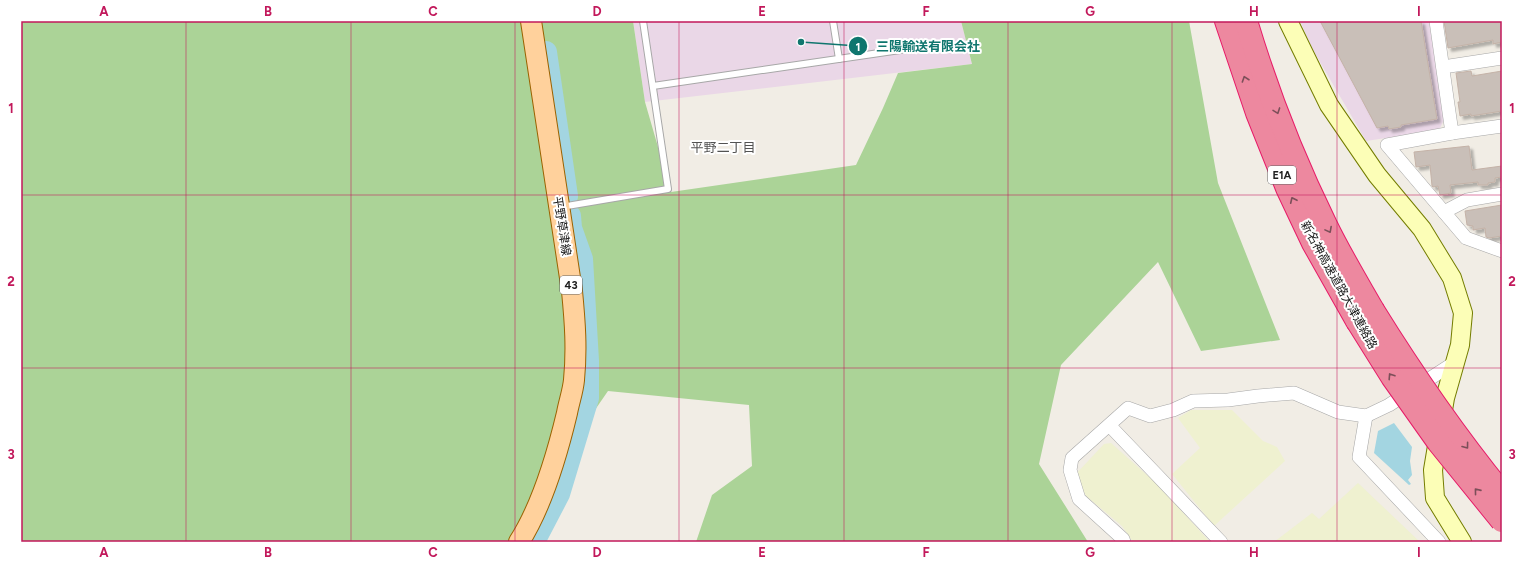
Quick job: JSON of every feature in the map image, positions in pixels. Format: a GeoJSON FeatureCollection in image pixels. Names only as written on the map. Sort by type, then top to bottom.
{"type":"FeatureCollection","features":[{"type":"Feature","properties":{"kind":"highway","name":"新名神高速道路大津連絡路"},"geometry":{"type":"LineString","coordinates":[[1226,21],[1257,113],[1287,188],[1313,243],[1365,315],[1406,363],[1502,493]]}},
{"type":"Feature","properties":{"kind":"highway","name":"新名神高速道路大津連絡路"},"geometry":{"type":"LineString","coordinates":[[1246,21],[1283,127],[1303,176],[1392,377],[1438,442],[1502,521]]}},
{"type":"Feature","properties":{"kind":"main road","name":"平野草津線"},"geometry":{"type":"LineString","coordinates":[[519,542],[525,532],[550,474],[562,431],[574,382],[576,332],[572,291],[531,21]]}},
{"type":"Feature","properties":{"kind":"street"},"geometry":{"type":"LineString","coordinates":[[1288,21],[1329,105],[1377,175],[1422,229],[1452,278],[1463,313],[1460,345],[1457,361],[1445,398],[1433,470],[1435,498],[1462,542]]}},
{"type":"Feature","properties":{"kind":"street"},"geometry":{"type":"LineString","coordinates":[[1436,21],[1444,68],[1452,133]]}},
{"type":"Feature","properties":{"kind":"street"},"geometry":{"type":"LineString","coordinates":[[1444,68],[1502,58]]}},
{"type":"Feature","properties":{"kind":"street"},"geometry":{"type":"LineString","coordinates":[[1502,126],[1452,133],[1387,145],[1466,238],[1502,251]]}},
{"type":"Feature","properties":{"kind":"street"},"geometry":{"type":"LineString","coordinates":[[1444,212],[1467,200],[1502,194]]}},
{"type":"Feature","properties":{"kind":"street"},"geometry":{"type":"LineString","coordinates":[[1124,542],[1123,539],[1079,499],[1070,470],[1072,458],[1110,426],[1128,408],[1150,416],[1173,410],[1193,401],[1228,400],[1294,393],[1338,412],[1366,416],[1389,405],[1457,361]]}},
{"type":"Feature","properties":{"kind":"street"},"geometry":{"type":"LineString","coordinates":[[1366,416],[1358,457],[1439,542]]}},
{"type":"Feature","properties":{"kind":"street"},"geometry":{"type":"LineString","coordinates":[[1110,426],[1221,542]]}},
{"type":"Feature","properties":{"kind":"lane"},"geometry":{"type":"LineString","coordinates":[[559,207],[668,189],[643,21]]}},
{"type":"Feature","properties":{"kind":"lane"},"geometry":{"type":"LineString","coordinates":[[833,21],[839,60]]}},
{"type":"Feature","properties":{"kind":"lane"},"geometry":{"type":"LineString","coordinates":[[653,86],[948,44]]}},
{"type":"Feature","properties":{"kind":"shaded area"},"geometry":{"type":"Polygon","coordinates":[[[633,21],[961,21],[972,64],[645,102],[633,21]]]}},
{"type":"Feature","properties":{"kind":"shaded area"},"geometry":{"type":"Polygon","coordinates":[[[1300,21],[1429,21],[1444,120],[1439,130],[1366,141],[1313,50],[1300,21]]]}},
{"type":"Feature","properties":{"kind":"green space"},"geometry":{"type":"Polygon","coordinates":[[[21,21],[633,21],[645,102],[671,192],[856,165],[898,73],[972,64],[961,21],[1189,21],[1218,183],[1280,340],[1201,351],[1158,262],[1061,365],[1039,464],[1088,542],[696,542],[712,495],[752,466],[749,405],[608,391],[550,475],[514,542],[21,542],[21,21]]]}},
{"type":"Feature","properties":{"kind":"green space"},"geometry":{"type":"Polygon","coordinates":[[[1191,410],[1232,410],[1263,441],[1277,447],[1285,461],[1214,526],[1172,474],[1200,448],[1178,418],[1191,410]]]}},
{"type":"Feature","properties":{"kind":"green space"},"geometry":{"type":"Polygon","coordinates":[[[1111,443],[1156,483],[1210,542],[1133,542],[1122,526],[1086,496],[1075,475],[1104,444],[1111,443]]]}},
{"type":"Feature","properties":{"kind":"green space"},"geometry":{"type":"Polygon","coordinates":[[[1358,483],[1420,542],[1274,542],[1312,513],[1319,519],[1358,483]]]}},
{"type":"Feature","properties":{"kind":"water"},"geometry":{"type":"Polygon","coordinates":[[[1394,423],[1412,447],[1410,461],[1412,475],[1408,480],[1411,484],[1409,485],[1374,453],[1378,431],[1394,423]]]}},
{"type":"Feature","properties":{"kind":"building"},"geometry":{"type":"Polygon","coordinates":[[[1320,21],[1421,21],[1437,119],[1401,125],[1401,127],[1389,129],[1388,126],[1377,128],[1320,21]]]}},
{"type":"Feature","properties":{"kind":"building"},"geometry":{"type":"Polygon","coordinates":[[[1444,21],[1502,21],[1502,42],[1493,44],[1493,40],[1448,48],[1444,21]]]}},
{"type":"Feature","properties":{"kind":"building"},"geometry":{"type":"Polygon","coordinates":[[[1471,71],[1472,76],[1502,71],[1502,111],[1471,116],[1471,114],[1460,116],[1458,102],[1460,102],[1456,73],[1471,71]]]}},
{"type":"Feature","properties":{"kind":"building"},"geometry":{"type":"Polygon","coordinates":[[[1469,146],[1472,170],[1502,166],[1502,177],[1495,178],[1495,182],[1488,183],[1488,185],[1478,185],[1478,182],[1450,185],[1451,193],[1440,195],[1438,186],[1432,186],[1430,165],[1416,167],[1414,152],[1469,146]]]}},
{"type":"Feature","properties":{"kind":"building"},"geometry":{"type":"Polygon","coordinates":[[[1502,205],[1502,236],[1489,238],[1486,237],[1485,228],[1473,230],[1473,226],[1467,225],[1465,211],[1502,205]]]}},
{"type":"Feature","properties":{"kind":"waterway"},"geometry":{"type":"LineString","coordinates":[[546,52],[567,196]]}},
{"type":"Feature","properties":{"kind":"waterway"},"geometry":{"type":"LineString","coordinates":[[534,542],[559,494],[588,398],[588,361],[582,259],[571,228],[570,216]]}},
{"type":"Feature","properties":{"kind":"place","name":"三陽輸送有限会社"},"geometry":{"type":"Point","coordinates":[801,42]}},
{"type":"Feature","properties":{"kind":"district","name":"平野二丁目"},"geometry":{"type":"Point","coordinates":[723,147]}}]}
